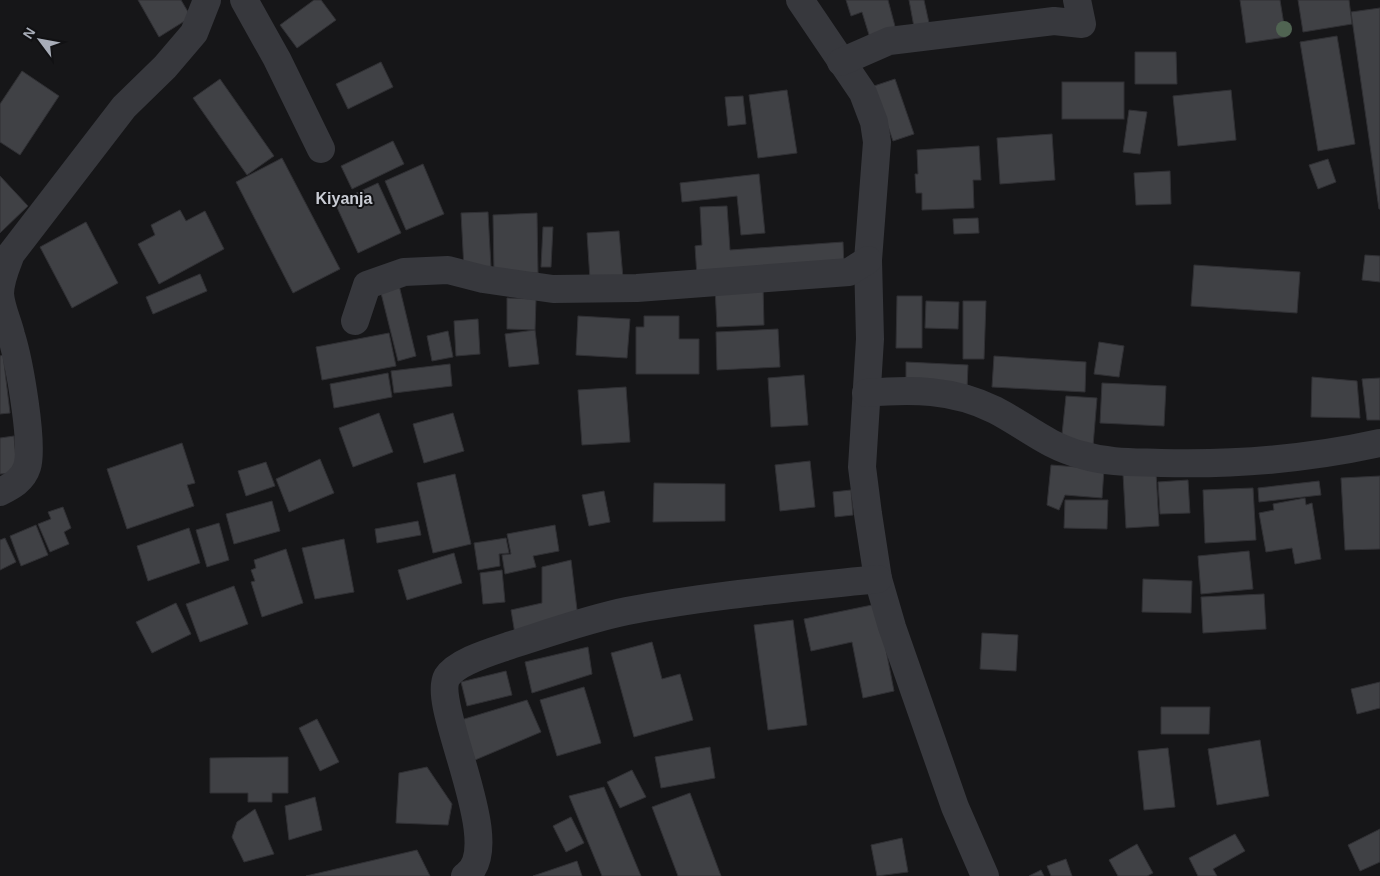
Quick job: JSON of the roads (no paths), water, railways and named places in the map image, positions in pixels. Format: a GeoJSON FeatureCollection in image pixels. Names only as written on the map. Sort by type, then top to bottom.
{"type":"FeatureCollection","features":[{"type":"Feature","properties":{"kind":"street"},"geometry":{"type":"LineString","coordinates":[[0,492],[21,478],[27,466],[29,447],[27,422],[12,336],[0,294],[3,274],[11,254],[124,107],[166,67],[194,33],[206,0]]}},
{"type":"Feature","properties":{"kind":"street"},"geometry":{"type":"LineString","coordinates":[[244,0],[277,59],[321,149]]}},
{"type":"Feature","properties":{"kind":"street"},"geometry":{"type":"LineString","coordinates":[[800,0],[863,93],[874,122],[877,142],[868,260],[870,339],[862,467],[878,579],[892,627],[955,807],[984,876]]}},
{"type":"Feature","properties":{"kind":"street"},"geometry":{"type":"LineString","coordinates":[[841,62],[889,41],[1054,21],[1082,24],[1077,0]]}},
{"type":"Feature","properties":{"kind":"street"},"geometry":{"type":"LineString","coordinates":[[354,321],[367,285],[404,272],[448,270],[483,279],[553,289],[637,288],[849,272],[868,260]]}},
{"type":"Feature","properties":{"kind":"street"},"geometry":{"type":"LineString","coordinates":[[866,393],[906,390],[948,393],[964,397],[997,411],[1055,446],[1083,456],[1118,462],[1209,465],[1331,454],[1380,443]]}},
{"type":"Feature","properties":{"kind":"street"},"geometry":{"type":"LineString","coordinates":[[465,876],[475,862],[478,847],[477,830],[469,784],[450,718],[444,685],[448,675],[459,666],[514,644],[625,612],[702,598],[878,579]]}},
{"type":"Feature","properties":{"kind":"district","name":"Kiyanja"},"geometry":{"type":"Point","coordinates":[344,198]}}]}
